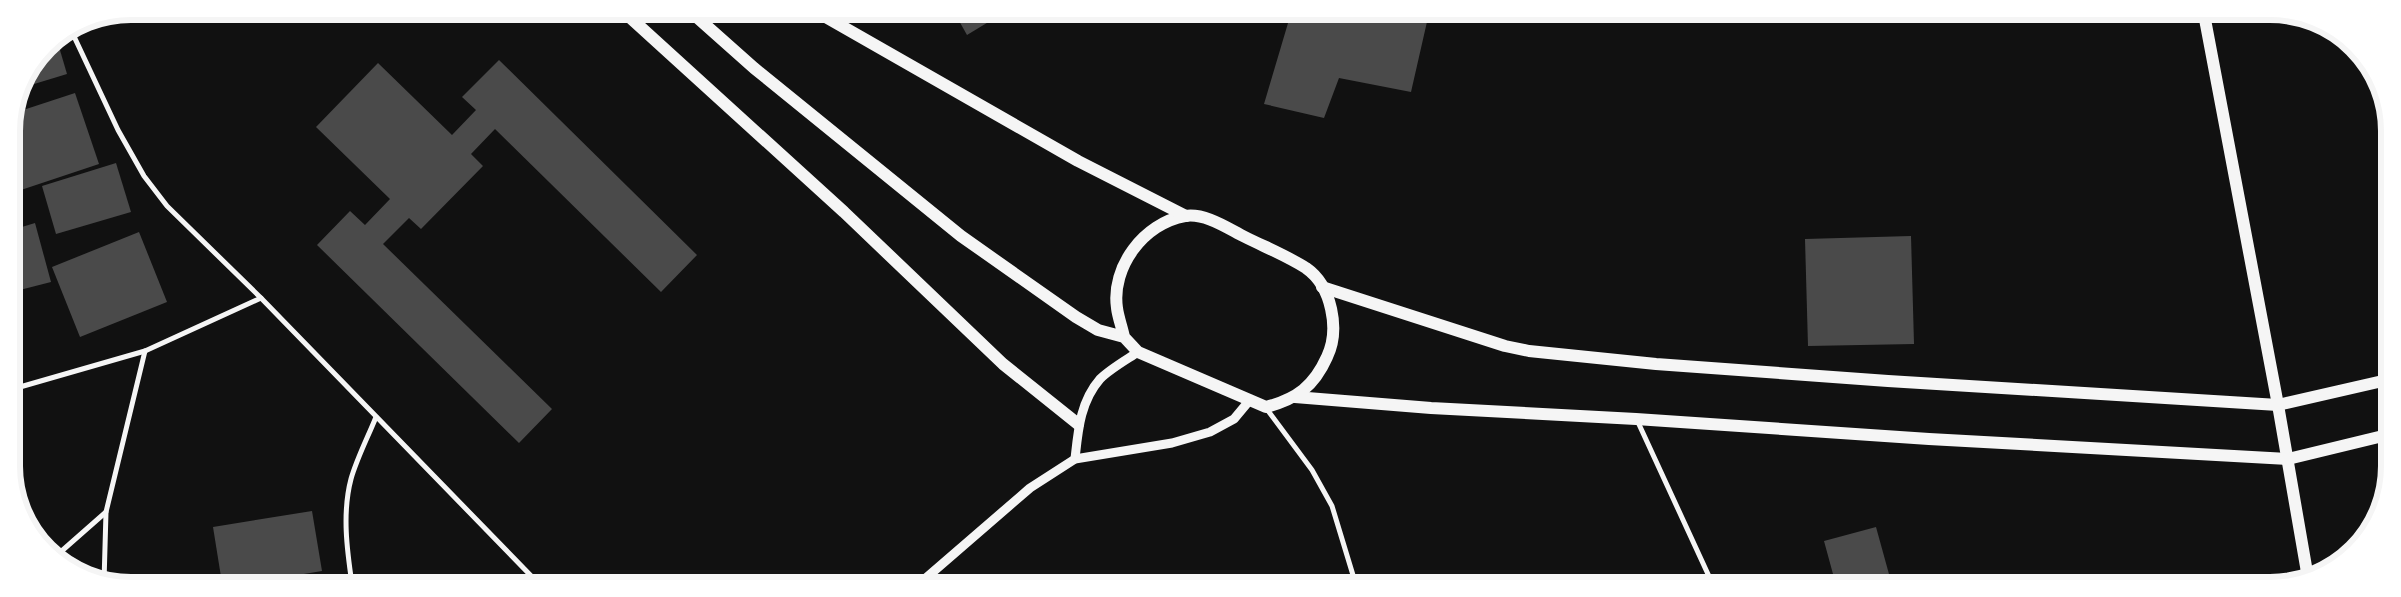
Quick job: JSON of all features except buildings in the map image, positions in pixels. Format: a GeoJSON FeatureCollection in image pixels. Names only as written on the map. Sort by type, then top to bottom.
{"type":"FeatureCollection","features":[{"type":"Feature","properties":{"kind":"main road"},"geometry":{"type":"LineString","coordinates":[[633,20],[844,212],[1003,364],[1078,424]]}},
{"type":"Feature","properties":{"kind":"main road"},"geometry":{"type":"LineString","coordinates":[[700,20],[754,68],[961,236],[1076,317],[1098,330],[1124,337]]}},
{"type":"Feature","properties":{"kind":"main road"},"geometry":{"type":"LineString","coordinates":[[831,20],[1078,161],[1186,216],[1210,219],[1307,269],[1322,287],[1333,316],[1332,348],[1319,376],[1295,397],[1266,408],[1138,352],[1124,337],[1116,306],[1119,276],[1123,268],[1134,248],[1156,227],[1186,216]]}},
{"type":"Feature","properties":{"kind":"main road"},"geometry":{"type":"LineString","coordinates":[[2205,20],[2288,459],[2307,571]]}},
{"type":"Feature","properties":{"kind":"main road"},"geometry":{"type":"LineString","coordinates":[[1322,287],[1504,346],[1530,352],[1888,382],[2278,405],[2381,381]]}},
{"type":"Feature","properties":{"kind":"main road"},"geometry":{"type":"LineString","coordinates":[[1295,397],[1431,408],[2288,459],[2381,436]]}},
{"type":"Feature","properties":{"kind":"street"},"geometry":{"type":"LineString","coordinates":[[74,36],[118,130],[144,176],[190,230],[261,298],[532,577]]}},
{"type":"Feature","properties":{"kind":"street"},"geometry":{"type":"LineString","coordinates":[[20,387],[145,351],[261,298]]}},
{"type":"Feature","properties":{"kind":"street"},"geometry":{"type":"LineString","coordinates":[[104,573],[106,512],[145,351]]}},
{"type":"Feature","properties":{"kind":"street"},"geometry":{"type":"LineString","coordinates":[[1074,459],[1078,424],[1086,401],[1101,379],[1138,352]]}},
{"type":"Feature","properties":{"kind":"street"},"geometry":{"type":"LineString","coordinates":[[927,577],[1030,488],[1074,459],[1172,443],[1210,432],[1234,419],[1248,401]]}},
{"type":"Feature","properties":{"kind":"street"},"geometry":{"type":"LineString","coordinates":[[1266,408],[1312,470],[1332,506],[1354,577]]}},
{"type":"Feature","properties":{"kind":"street"},"geometry":{"type":"LineString","coordinates":[[351,577],[346,543],[347,506],[351,479],[376,417]]}},
{"type":"Feature","properties":{"kind":"street"},"geometry":{"type":"LineString","coordinates":[[1636,419],[1709,577]]}},
{"type":"Feature","properties":{"kind":"street"},"geometry":{"type":"LineString","coordinates":[[61,551],[106,512]]}}]}
